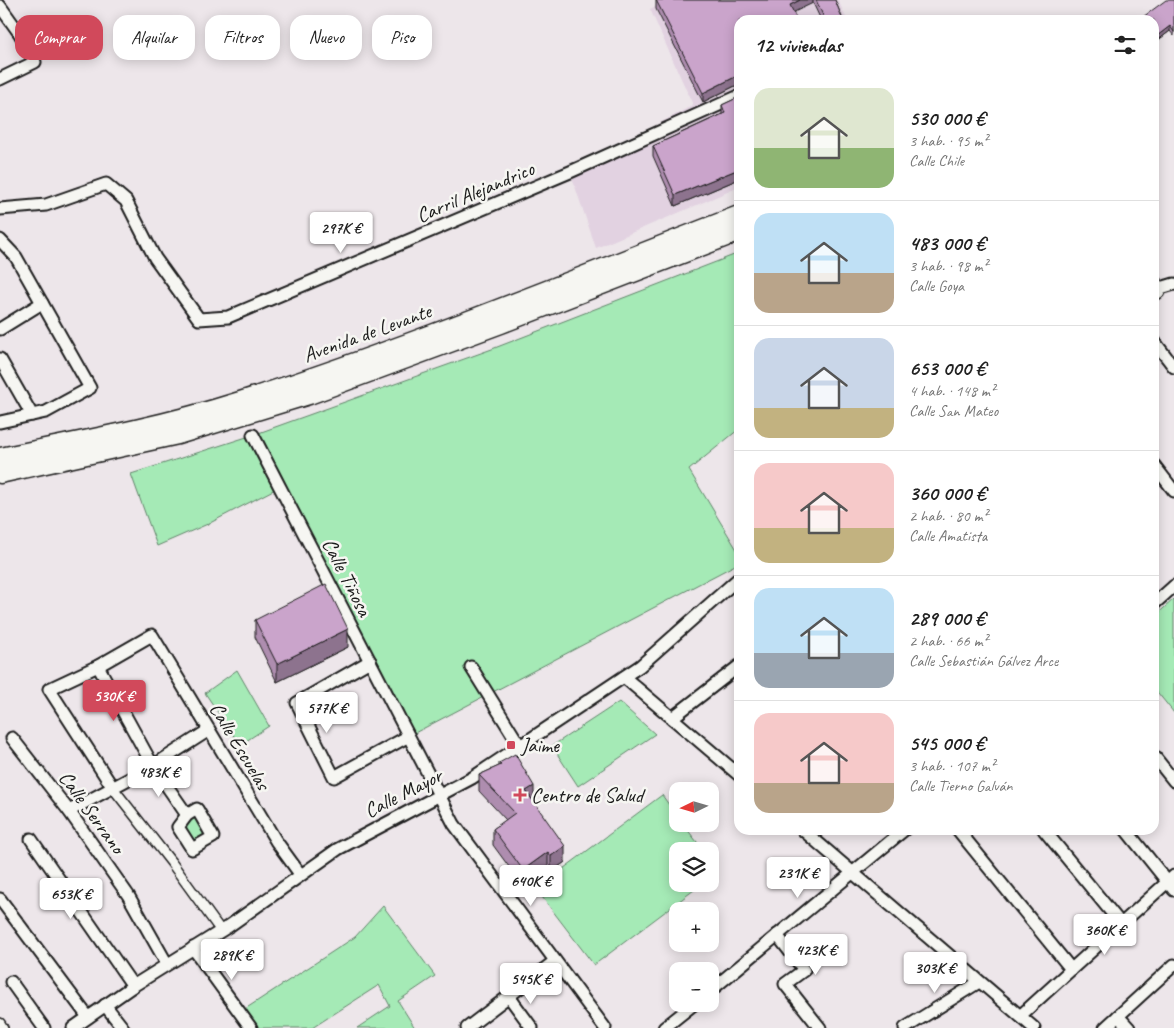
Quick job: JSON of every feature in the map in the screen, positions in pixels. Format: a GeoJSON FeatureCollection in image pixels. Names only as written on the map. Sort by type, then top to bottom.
{"type":"FeatureCollection","features":[{"type":"Feature","properties":{"kind":"main road","name":"Avenida de Levante"},"geometry":{"type":"LineString","coordinates":[[0,457],[116,433],[238,402],[378,354],[734,217]]}},
{"type":"Feature","properties":{"kind":"main road","name":"Avenida de Levante"},"geometry":{"type":"LineString","coordinates":[[0,474],[178,435],[310,395],[465,338],[734,234]]}},
{"type":"Feature","properties":{"kind":"street"},"geometry":{"type":"LineString","coordinates":[[0,6],[20,34],[35,62],[0,79]]}},
{"type":"Feature","properties":{"kind":"street","name":"Carril Alejandrico"},"geometry":{"type":"LineString","coordinates":[[0,209],[46,205],[106,184],[126,201],[155,258],[199,319],[228,317],[578,169],[734,98]]}},
{"type":"Feature","properties":{"kind":"street"},"geometry":{"type":"LineString","coordinates":[[0,240],[16,258],[90,388],[46,412],[0,422]]}},
{"type":"Feature","properties":{"kind":"street"},"geometry":{"type":"LineString","coordinates":[[1159,288],[1174,284]]}},
{"type":"Feature","properties":{"kind":"street"},"geometry":{"type":"LineString","coordinates":[[0,329],[42,303]]}},
{"type":"Feature","properties":{"kind":"street"},"geometry":{"type":"LineString","coordinates":[[1159,348],[1174,367]]}},
{"type":"Feature","properties":{"kind":"street"},"geometry":{"type":"LineString","coordinates":[[0,359],[32,415]]}},
{"type":"Feature","properties":{"kind":"street","name":"Calle Tiñosa"},"geometry":{"type":"LineString","coordinates":[[253,435],[407,737],[462,837],[605,1028]]}},
{"type":"Feature","properties":{"kind":"street"},"geometry":{"type":"LineString","coordinates":[[1159,472],[1174,491]]}},
{"type":"Feature","properties":{"kind":"street","name":"Calle Mayor"},"geometry":{"type":"LineString","coordinates":[[73,1028],[133,986],[221,931],[300,874],[348,843],[439,797],[624,677],[659,651],[734,583]]}},
{"type":"Feature","properties":{"kind":"street"},"geometry":{"type":"LineString","coordinates":[[1159,595],[1174,586]]}},
{"type":"Feature","properties":{"kind":"street","name":"Calle Escuelas"},"geometry":{"type":"LineString","coordinates":[[98,666],[152,635],[276,842],[300,874]]}},
{"type":"Feature","properties":{"kind":"street"},"geometry":{"type":"LineString","coordinates":[[370,662],[297,703],[334,777],[407,737]]}},
{"type":"Feature","properties":{"kind":"street"},"geometry":{"type":"LineString","coordinates":[[186,815],[153,766],[98,666],[49,689],[113,788],[171,862],[221,931]]}},
{"type":"Feature","properties":{"kind":"street"},"geometry":{"type":"LineString","coordinates":[[471,667],[520,746]]}},
{"type":"Feature","properties":{"kind":"street"},"geometry":{"type":"LineString","coordinates":[[672,718],[734,670]]}},
{"type":"Feature","properties":{"kind":"street"},"geometry":{"type":"LineString","coordinates":[[624,677],[672,718],[734,766]]}},
{"type":"Feature","properties":{"kind":"street"},"geometry":{"type":"LineString","coordinates":[[69,811],[153,766],[209,730]]}},
{"type":"Feature","properties":{"kind":"street","name":"Calle Serrano"},"geometry":{"type":"LineString","coordinates":[[12,738],[69,811],[128,896],[167,964]]}},
{"type":"Feature","properties":{"kind":"street"},"geometry":{"type":"LineString","coordinates":[[1159,762],[1174,781]]}},
{"type":"Feature","properties":{"kind":"street"},"geometry":{"type":"LineString","coordinates":[[808,835],[1034,1028]]}},
{"type":"Feature","properties":{"kind":"street"},"geometry":{"type":"LineString","coordinates":[[719,983],[898,835]]}},
{"type":"Feature","properties":{"kind":"street"},"geometry":{"type":"LineString","coordinates":[[962,835],[1071,969]]}},
{"type":"Feature","properties":{"kind":"street"},"geometry":{"type":"LineString","coordinates":[[1048,835],[1121,924]]}},
{"type":"Feature","properties":{"kind":"street"},"geometry":{"type":"LineString","coordinates":[[1020,1016],[1121,924],[1172,883],[1130,835]]}},
{"type":"Feature","properties":{"kind":"street"},"geometry":{"type":"LineString","coordinates":[[31,839],[133,986]]}},
{"type":"Feature","properties":{"kind":"street"},"geometry":{"type":"LineString","coordinates":[[0,899],[88,1017]]}},
{"type":"Feature","properties":{"kind":"street"},"geometry":{"type":"LineString","coordinates":[[777,935],[804,970],[785,984],[820,1028]]}},
{"type":"Feature","properties":{"kind":"street"},"geometry":{"type":"LineString","coordinates":[[193,948],[251,1028]]}},
{"type":"Feature","properties":{"kind":"street"},"geometry":{"type":"LineString","coordinates":[[467,1028],[510,998],[556,961]]}},
{"type":"Feature","properties":{"kind":"street"},"geometry":{"type":"LineString","coordinates":[[1105,1028],[1174,965]]}},
{"type":"Feature","properties":{"kind":"street"},"geometry":{"type":"LineString","coordinates":[[11,982],[44,1028]]}},
{"type":"Feature","properties":{"kind":"street"},"geometry":{"type":"LineString","coordinates":[[905,1028],[980,982]]}},
{"type":"Feature","properties":{"kind":"street"},"geometry":{"type":"LineString","coordinates":[[510,998],[532,1028]]}},
{"type":"Feature","properties":{"kind":"street"},"geometry":{"type":"LineString","coordinates":[[105,1005],[123,1028]]}},
{"type":"Feature","properties":{"kind":"street"},"geometry":{"type":"LineString","coordinates":[[664,1028],[684,1012]]}},
{"type":"Feature","properties":{"kind":"street"},"geometry":{"type":"LineString","coordinates":[[1118,1016],[1129,1028]]}},
{"type":"Feature","properties":{"kind":"street"},"geometry":{"type":"LineString","coordinates":[[0,1023],[3,1028]]}},
{"type":"Feature","properties":{"kind":"shaded area"},"geometry":{"type":"Polygon","coordinates":[[[668,0],[838,0],[845,15],[734,15],[734,189],[596,248],[570,172],[693,105],[650,9],[668,0]]]}},
{"type":"Feature","properties":{"kind":"green space"},"geometry":{"type":"Polygon","coordinates":[[[734,255],[734,433],[689,470],[734,545],[734,566],[407,737],[279,487],[210,523],[157,546],[131,474],[253,435],[492,349],[734,255]]]}},
{"type":"Feature","properties":{"kind":"green space"},"geometry":{"type":"Polygon","coordinates":[[[1174,599],[1174,713],[1159,694],[1159,612],[1174,599]]]}},
{"type":"Feature","properties":{"kind":"green space"},"geometry":{"type":"Polygon","coordinates":[[[237,670],[269,726],[240,745],[205,693],[237,670]]]}},
{"type":"Feature","properties":{"kind":"green space"},"geometry":{"type":"Polygon","coordinates":[[[619,702],[655,734],[578,786],[552,746],[619,702]]]}},
{"type":"Feature","properties":{"kind":"green space"},"geometry":{"type":"Polygon","coordinates":[[[662,795],[669,805],[669,832],[689,832],[697,842],[669,842],[669,892],[691,892],[678,902],[669,902],[669,909],[594,965],[536,889],[662,795]]]}},
{"type":"Feature","properties":{"kind":"green space"},"geometry":{"type":"Polygon","coordinates":[[[196,813],[209,836],[192,842],[181,822],[196,813]]]}},
{"type":"Feature","properties":{"kind":"green space"},"geometry":{"type":"Polygon","coordinates":[[[383,906],[435,976],[398,1001],[415,1028],[357,1028],[390,1006],[379,985],[312,1028],[255,1028],[242,1011],[355,937],[383,906]]]}},
{"type":"Feature","properties":{"kind":"building"},"geometry":{"type":"Polygon","coordinates":[[[656,0],[800,0],[790,5],[795,15],[734,15],[734,78],[703,93],[656,0]]]}},
{"type":"Feature","properties":{"kind":"building"},"geometry":{"type":"Polygon","coordinates":[[[816,0],[835,0],[841,15],[823,15],[816,0]]]}},
{"type":"Feature","properties":{"kind":"building"},"geometry":{"type":"Polygon","coordinates":[[[1166,0],[1174,0],[1174,32],[1170,26],[1159,34],[1159,15],[1146,15],[1166,0]]]}},
{"type":"Feature","properties":{"kind":"building"},"geometry":{"type":"Polygon","coordinates":[[[734,99],[734,171],[675,195],[653,146],[725,113],[722,105],[734,99]]]}},
{"type":"Feature","properties":{"kind":"building"},"geometry":{"type":"Polygon","coordinates":[[[326,584],[348,629],[277,664],[255,620],[326,584]]]}},
{"type":"Feature","properties":{"kind":"building"},"geometry":{"type":"Polygon","coordinates":[[[515,754],[534,786],[526,791],[565,846],[551,856],[548,852],[523,870],[493,829],[515,813],[479,775],[501,765],[499,763],[515,754]]]}},
{"type":"Feature","properties":{"kind":"place","name":"Jaime"},"geometry":{"type":"Point","coordinates":[511,745]}},
{"type":"Feature","properties":{"kind":"place","name":"Centro de Salud"},"geometry":{"type":"Point","coordinates":[520,795]}}]}
